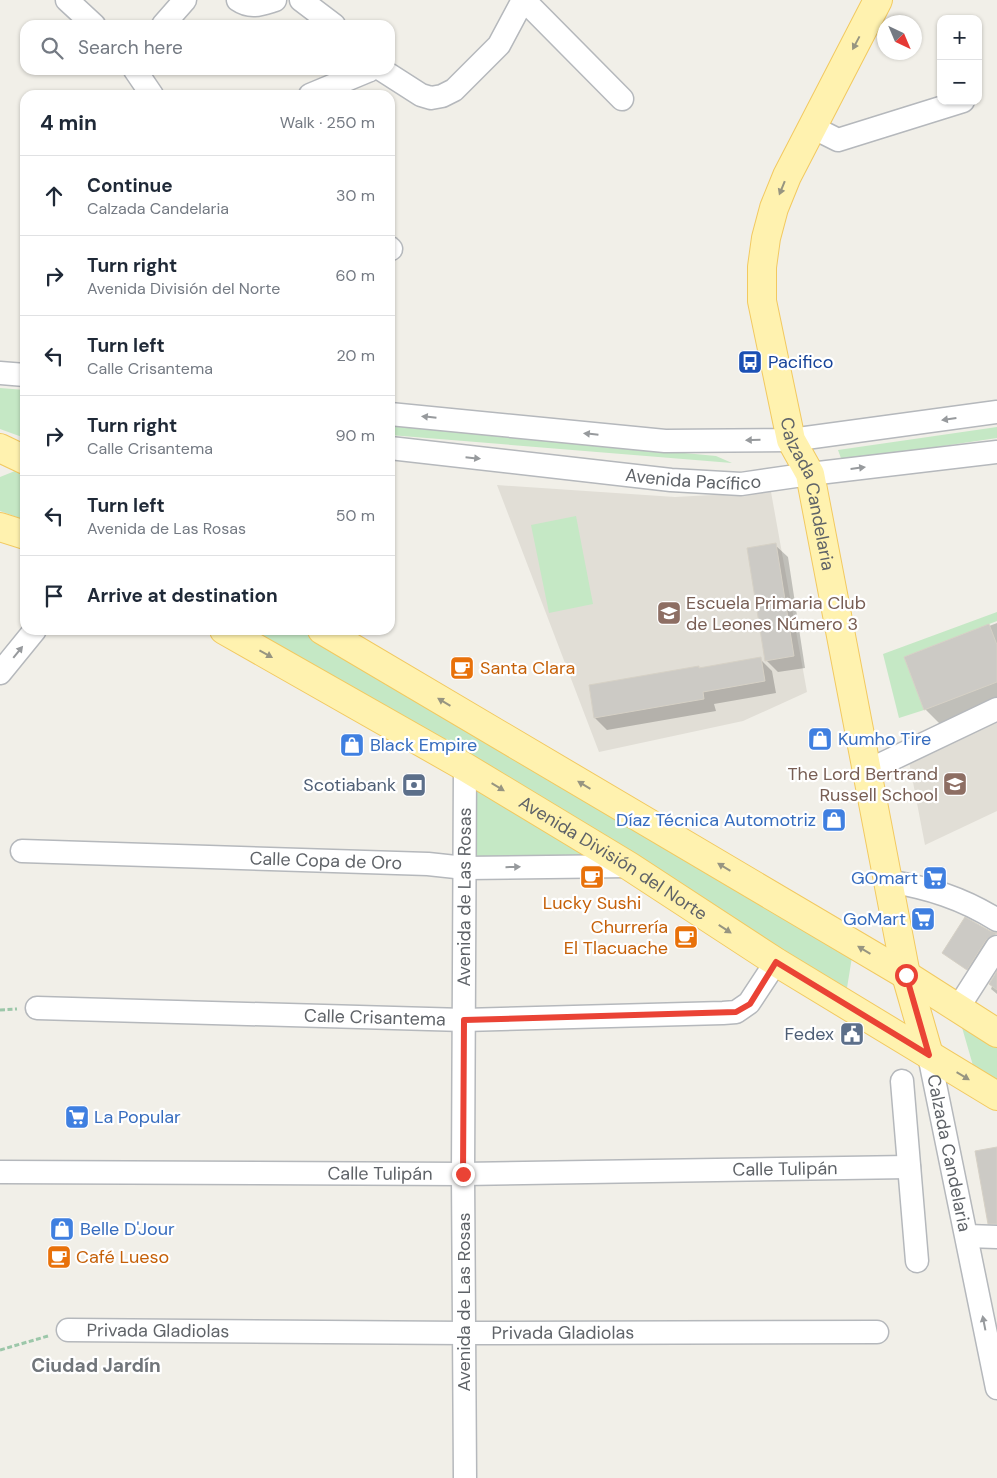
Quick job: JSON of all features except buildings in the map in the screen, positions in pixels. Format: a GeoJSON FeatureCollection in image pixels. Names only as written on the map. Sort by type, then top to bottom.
{"type":"FeatureCollection","features":[{"type":"Feature","properties":{"kind":"main road","name":"Calzada Candelaria"},"geometry":{"type":"LineString","coordinates":[[878,0],[812,126],[787,176],[774,208],[766,238],[762,267],[762,301],[791,440],[810,474],[906,975],[929,1055]]}},
{"type":"Feature","properties":{"kind":"main road"},"geometry":{"type":"LineString","coordinates":[[0,527],[20,533]]}},
{"type":"Feature","properties":{"kind":"main road","name":"Avenida División del Norte"},"geometry":{"type":"LineString","coordinates":[[233,635],[466,767],[630,866],[776,962],[997,1096]]}},
{"type":"Feature","properties":{"kind":"main road"},"geometry":{"type":"LineString","coordinates":[[330,635],[906,975],[997,1033]]}},
{"type":"Feature","properties":{"kind":"street"},"geometry":{"type":"LineString","coordinates":[[67,0],[89,20]]}},
{"type":"Feature","properties":{"kind":"street"},"geometry":{"type":"LineString","coordinates":[[167,20],[185,0]]}},
{"type":"Feature","properties":{"kind":"street"},"geometry":{"type":"LineString","coordinates":[[238,0],[250,6],[276,0]]}},
{"type":"Feature","properties":{"kind":"street"},"geometry":{"type":"LineString","coordinates":[[301,0],[327,20]]}},
{"type":"Feature","properties":{"kind":"street"},"geometry":{"type":"LineString","coordinates":[[390,75],[421,96],[431,98],[442,96],[454,90],[499,45],[524,0],[622,99]]}},
{"type":"Feature","properties":{"kind":"street"},"geometry":{"type":"LineString","coordinates":[[138,75],[149,90]]}},
{"type":"Feature","properties":{"kind":"street"},"geometry":{"type":"LineString","coordinates":[[322,90],[358,75]]}},
{"type":"Feature","properties":{"kind":"street"},"geometry":{"type":"LineString","coordinates":[[812,126],[838,140],[950,105]]}},
{"type":"Feature","properties":{"kind":"street"},"geometry":{"type":"LineString","coordinates":[[0,373],[20,375]]}},
{"type":"Feature","properties":{"kind":"street","name":"Avenida Pacífico"},"geometry":{"type":"LineString","coordinates":[[395,414],[665,441],[791,440],[997,412]]}},
{"type":"Feature","properties":{"kind":"street","name":"Avenida Pacífico"},"geometry":{"type":"LineString","coordinates":[[395,449],[671,480],[741,484],[997,452]]}},
{"type":"Feature","properties":{"kind":"street"},"geometry":{"type":"LineString","coordinates":[[0,673],[31,635]]}},
{"type":"Feature","properties":{"kind":"street"},"geometry":{"type":"LineString","coordinates":[[867,771],[997,709]]}},
{"type":"Feature","properties":{"kind":"street","name":"Avenida de Las Rosas"},"geometry":{"type":"LineString","coordinates":[[465,1478],[463,1174],[466,767]]}},
{"type":"Feature","properties":{"kind":"street","name":"Calle Copa de Oro"},"geometry":{"type":"LineString","coordinates":[[22,851],[428,864],[465,868],[630,866]]}},
{"type":"Feature","properties":{"kind":"street"},"geometry":{"type":"LineString","coordinates":[[888,881],[939,891],[997,920]]}},
{"type":"Feature","properties":{"kind":"street"},"geometry":{"type":"LineString","coordinates":[[958,1008],[997,947]]}},
{"type":"Feature","properties":{"kind":"street","name":"Calle Crisantema"},"geometry":{"type":"LineString","coordinates":[[37,1008],[464,1020],[736,1012],[750,1004],[776,962]]}},
{"type":"Feature","properties":{"kind":"street","name":"Calzada Candelaria"},"geometry":{"type":"LineString","coordinates":[[929,1055],[997,1388]]}},
{"type":"Feature","properties":{"kind":"street"},"geometry":{"type":"LineString","coordinates":[[902,1081],[917,1261]]}},
{"type":"Feature","properties":{"kind":"street","name":"Calle Tulipán"},"geometry":{"type":"LineString","coordinates":[[0,1172],[463,1174],[909,1167]]}},
{"type":"Feature","properties":{"kind":"street"},"geometry":{"type":"LineString","coordinates":[[967,1236],[997,1237]]}},
{"type":"Feature","properties":{"kind":"street","name":"Privada Gladiolas"},"geometry":{"type":"LineString","coordinates":[[68,1330],[464,1333],[878,1332]]}},
{"type":"Feature","properties":{"kind":"path"},"geometry":{"type":"LineString","coordinates":[[0,1350],[68,1330]]}},
{"type":"Feature","properties":{"kind":"shaded area","name":"Escuela Primaria Club de Leones Número 3"},"geometry":{"type":"Polygon","coordinates":[[[497,485],[675,497],[771,492],[807,692],[743,721],[599,752],[497,485]]]}},
{"type":"Feature","properties":{"kind":"shaded area","name":"The Lord Bertrand Russell School"},"geometry":{"type":"Polygon","coordinates":[[[997,712],[997,811],[925,845],[908,756],[997,712]]]}},
{"type":"Feature","properties":{"kind":"green space"},"geometry":{"type":"Polygon","coordinates":[[[0,388],[20,390],[20,436],[0,429],[0,388]]]}},
{"type":"Feature","properties":{"kind":"green space"},"geometry":{"type":"Polygon","coordinates":[[[395,425],[716,456],[732,463],[395,435],[395,425]]]}},
{"type":"Feature","properties":{"kind":"green space"},"geometry":{"type":"Polygon","coordinates":[[[997,427],[997,438],[842,461],[838,450],[997,427]]]}},
{"type":"Feature","properties":{"kind":"green space"},"geometry":{"type":"Polygon","coordinates":[[[15,471],[20,474],[20,518],[0,511],[0,477],[15,471]]]}},
{"type":"Feature","properties":{"kind":"green space"},"geometry":{"type":"Polygon","coordinates":[[[576,516],[593,604],[549,613],[531,525],[576,516]]]}},
{"type":"Feature","properties":{"kind":"green space"},"geometry":{"type":"Polygon","coordinates":[[[997,612],[997,621],[904,657],[924,710],[899,718],[883,654],[997,612]]]}},
{"type":"Feature","properties":{"kind":"green space"},"geometry":{"type":"Polygon","coordinates":[[[247,635],[309,635],[852,957],[847,988],[247,635]]]}},
{"type":"Feature","properties":{"kind":"green space"},"geometry":{"type":"Polygon","coordinates":[[[466,775],[624,873],[465,867],[466,775]]]}},
{"type":"Feature","properties":{"kind":"green space"},"geometry":{"type":"Polygon","coordinates":[[[961,1024],[997,1046],[997,1082],[974,1069],[961,1024]]]}},
{"type":"Feature","properties":{"kind":"place","name":"Pacifico"},"geometry":{"type":"Point","coordinates":[750,362]}},
{"type":"Feature","properties":{"kind":"place","name":"Escuela Primaria Club de Leones Número 3"},"geometry":{"type":"Point","coordinates":[669,613]}},
{"type":"Feature","properties":{"kind":"place","name":"Santa Clara"},"geometry":{"type":"Point","coordinates":[462,668]}},
{"type":"Feature","properties":{"kind":"place","name":"Kumho Tire"},"geometry":{"type":"Point","coordinates":[820,739]}},
{"type":"Feature","properties":{"kind":"place","name":"Black Empire"},"geometry":{"type":"Point","coordinates":[352,745]}},
{"type":"Feature","properties":{"kind":"place","name":"The Lord Bertrand Russell School"},"geometry":{"type":"Point","coordinates":[955,784]}},
{"type":"Feature","properties":{"kind":"place","name":"Scotiabank"},"geometry":{"type":"Point","coordinates":[414,785]}},
{"type":"Feature","properties":{"kind":"place","name":"Díaz Técnica Automotriz"},"geometry":{"type":"Point","coordinates":[834,820]}},
{"type":"Feature","properties":{"kind":"place","name":"Lucky Sushi"},"geometry":{"type":"Point","coordinates":[592,877]}},
{"type":"Feature","properties":{"kind":"place","name":"GOmart"},"geometry":{"type":"Point","coordinates":[935,878]}},
{"type":"Feature","properties":{"kind":"place","name":"GoMart"},"geometry":{"type":"Point","coordinates":[923,919]}},
{"type":"Feature","properties":{"kind":"place","name":"Churrería El Tlacuache"},"geometry":{"type":"Point","coordinates":[686,937]}},
{"type":"Feature","properties":{"kind":"place","name":"Fedex"},"geometry":{"type":"Point","coordinates":[852,1034]}},
{"type":"Feature","properties":{"kind":"place","name":"La Popular"},"geometry":{"type":"Point","coordinates":[77,1117]}},
{"type":"Feature","properties":{"kind":"place","name":"Belle D'Jour"},"geometry":{"type":"Point","coordinates":[62,1229]}},
{"type":"Feature","properties":{"kind":"place","name":"Café Lueso"},"geometry":{"type":"Point","coordinates":[59,1257]}},
{"type":"Feature","properties":{"kind":"district","name":"Ciudad Jardín"},"geometry":{"type":"Point","coordinates":[96,1365]}},
{"type":"Feature","properties":{"kind":"route"},"geometry":{"type":"LineString","coordinates":[[463,1174],[464,1020],[723,1014],[736,1012],[750,1004],[776,962],[929,1055],[906,975]]}}]}
